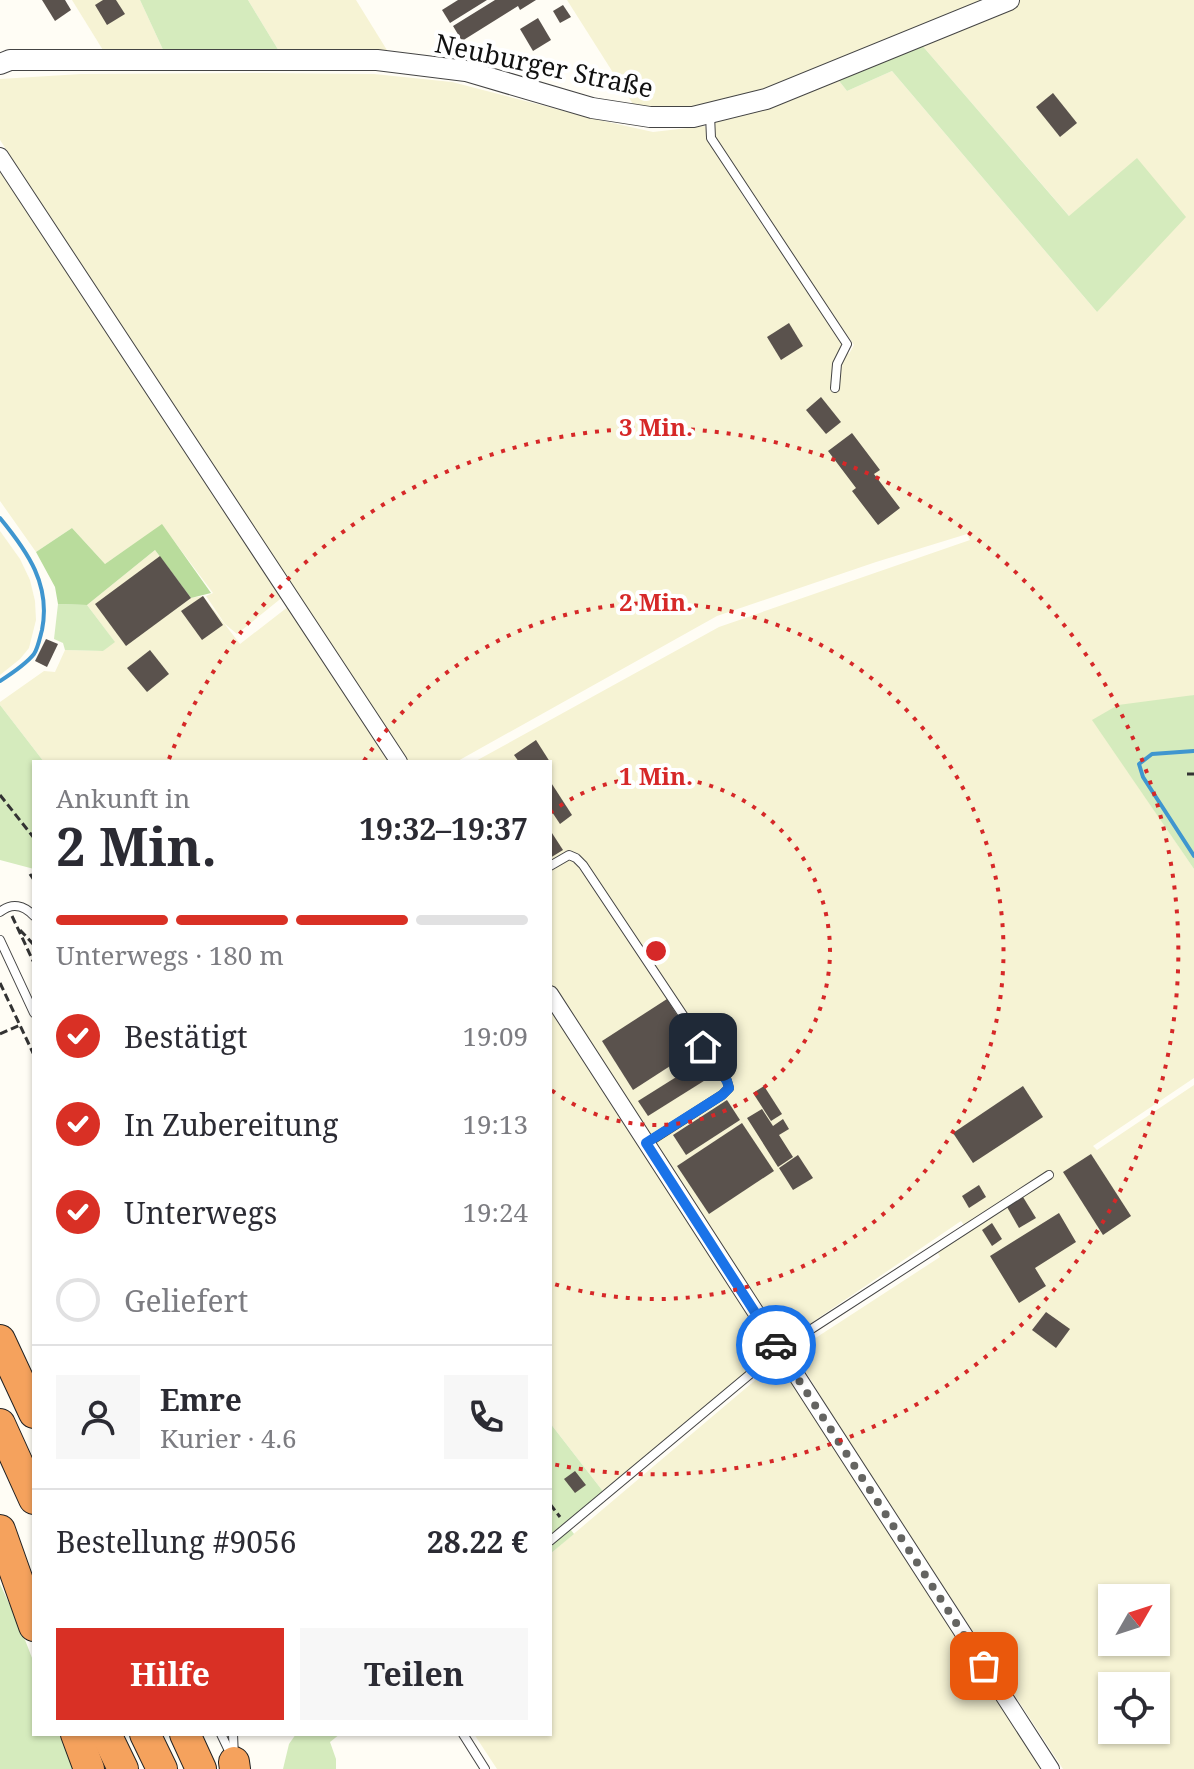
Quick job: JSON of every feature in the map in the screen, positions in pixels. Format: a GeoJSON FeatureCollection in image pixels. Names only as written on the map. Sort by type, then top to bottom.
{"type":"FeatureCollection","features":[{"type":"Feature","properties":{"kind":"highway"},"geometry":{"type":"LineString","coordinates":[[0,1340],[32,1409]]}},
{"type":"Feature","properties":{"kind":"highway"},"geometry":{"type":"LineString","coordinates":[[0,1424],[32,1495]]}},
{"type":"Feature","properties":{"kind":"highway"},"geometry":{"type":"LineString","coordinates":[[0,1507],[32,1576]]}},
{"type":"Feature","properties":{"kind":"highway"},"geometry":{"type":"LineString","coordinates":[[0,1530],[32,1620]]}},
{"type":"Feature","properties":{"kind":"highway"},"geometry":{"type":"LineString","coordinates":[[77,1736],[89,1769]]}},
{"type":"Feature","properties":{"kind":"highway"},"geometry":{"type":"LineString","coordinates":[[107,1736],[123,1769]]}},
{"type":"Feature","properties":{"kind":"highway"},"geometry":{"type":"LineString","coordinates":[[146,1736],[162,1769]]}},
{"type":"Feature","properties":{"kind":"highway"},"geometry":{"type":"LineString","coordinates":[[186,1736],[201,1769]]}},
{"type":"Feature","properties":{"kind":"street","name":"Neuburger Straße"},"geometry":{"type":"LineString","coordinates":[[0,64],[10,60],[377,60],[466,71],[592,108],[650,117],[693,117],[766,99],[1009,0]]}},
{"type":"Feature","properties":{"kind":"street"},"geometry":{"type":"LineString","coordinates":[[0,156],[398,760]]}},
{"type":"Feature","properties":{"kind":"street"},"geometry":{"type":"LineString","coordinates":[[552,997],[1051,1769]]}},
{"type":"Feature","properties":{"kind":"lane"},"geometry":{"type":"LineString","coordinates":[[710,114],[711,138],[847,344],[837,364],[835,388]]}},
{"type":"Feature","properties":{"kind":"lane"},"geometry":{"type":"LineString","coordinates":[[552,865],[569,855],[583,865],[727,1081],[729,1088],[722,1095],[646,1143]]}},
{"type":"Feature","properties":{"kind":"lane"},"geometry":{"type":"LineString","coordinates":[[4,909],[20,906],[32,914]]}},
{"type":"Feature","properties":{"kind":"lane"},"geometry":{"type":"LineString","coordinates":[[0,940],[32,1009]]}},
{"type":"Feature","properties":{"kind":"lane"},"geometry":{"type":"LineString","coordinates":[[552,1539],[779,1350],[1049,1175]]}},
{"type":"Feature","properties":{"kind":"lane"},"geometry":{"type":"LineString","coordinates":[[222,1736],[234,1755]]}},
{"type":"Feature","properties":{"kind":"lane"},"geometry":{"type":"LineString","coordinates":[[464,1736],[485,1769]]}},
{"type":"Feature","properties":{"kind":"path"},"geometry":{"type":"LineString","coordinates":[[1187,774],[1194,774]]}},
{"type":"Feature","properties":{"kind":"path"},"geometry":{"type":"LineString","coordinates":[[0,795],[32,835]]}},
{"type":"Feature","properties":{"kind":"path"},"geometry":{"type":"LineString","coordinates":[[4,909],[32,943]]}},
{"type":"Feature","properties":{"kind":"path"},"geometry":{"type":"LineString","coordinates":[[17,927],[32,959]]}},
{"type":"Feature","properties":{"kind":"path"},"geometry":{"type":"LineString","coordinates":[[0,983],[32,1051]]}},
{"type":"Feature","properties":{"kind":"path"},"geometry":{"type":"LineString","coordinates":[[0,1034],[20,1025]]}},
{"type":"Feature","properties":{"kind":"path"},"geometry":{"type":"LineString","coordinates":[[552,1507],[567,1526]]}},
{"type":"Feature","properties":{"kind":"shaded area"},"geometry":{"type":"Polygon","coordinates":[[[72,0],[140,0],[165,54],[106,55],[72,0]]]}},
{"type":"Feature","properties":{"kind":"shaded area"},"geometry":{"type":"Polygon","coordinates":[[[248,0],[356,0],[390,55],[282,56],[248,0]]]}},
{"type":"Feature","properties":{"kind":"shaded area"},"geometry":{"type":"Polygon","coordinates":[[[567,0],[994,0],[766,94],[710,109],[638,112],[567,0]]]}},
{"type":"Feature","properties":{"kind":"shaded area"},"geometry":{"type":"Polygon","coordinates":[[[1019,0],[1194,0],[1194,695],[1093,720],[1194,869],[1194,1078],[1093,1146],[1097,1150],[1194,1085],[1194,1769],[1063,1769],[841,1430],[794,1352],[940,1257],[934,1246],[964,1225],[961,1221],[783,1342],[552,987],[552,760],[478,760],[719,627],[970,540],[967,534],[717,616],[460,760],[406,760],[0,140],[0,79],[81,74],[374,74],[452,82],[653,132],[705,126],[743,196],[849,354],[854,345],[714,134],[714,119],[836,77],[847,91],[892,71],[1097,312],[1070,217],[920,43],[1019,0]]]}},
{"type":"Feature","properties":{"kind":"shaded area"},"geometry":{"type":"Polygon","coordinates":[[[0,166],[284,596],[237,634],[225,624],[206,596],[213,593],[162,525],[105,564],[72,528],[36,552],[0,501],[0,166]]]}},
{"type":"Feature","properties":{"kind":"shaded area"},"geometry":{"type":"Polygon","coordinates":[[[0,531],[20,559],[30,580],[36,620],[29,648],[0,675],[0,531]]]}},
{"type":"Feature","properties":{"kind":"shaded area"},"geometry":{"type":"Polygon","coordinates":[[[155,550],[190,598],[203,596],[240,644],[289,606],[390,760],[42,760],[0,702],[44,671],[55,672],[65,650],[103,651],[114,641],[87,605],[155,550]]]}},
{"type":"Feature","properties":{"kind":"shaded area"},"geometry":{"type":"Polygon","coordinates":[[[552,1008],[776,1354],[605,1494],[552,1426],[552,1008]]]}},
{"type":"Feature","properties":{"kind":"shaded area"},"geometry":{"type":"Polygon","coordinates":[[[779,1360],[1044,1769],[497,1769],[475,1736],[552,1736],[552,1552],[779,1360]]]}},
{"type":"Feature","properties":{"kind":"green space"},"geometry":{"type":"Polygon","coordinates":[[[140,0],[248,0],[282,56],[165,54],[140,0]]]}},
{"type":"Feature","properties":{"kind":"green space"},"geometry":{"type":"Polygon","coordinates":[[[920,43],[1069,216],[1137,158],[1186,217],[1097,312],[892,71],[847,91],[836,77],[920,43]]]}},
{"type":"Feature","properties":{"kind":"green space"},"geometry":{"type":"Polygon","coordinates":[[[162,524],[211,593],[191,598],[155,550],[87,605],[58,604],[55,587],[36,552],[72,528],[105,564],[162,524]]]}},
{"type":"Feature","properties":{"kind":"green space"},"geometry":{"type":"Polygon","coordinates":[[[58,604],[87,605],[115,642],[103,651],[65,650],[63,643],[54,639],[58,604]]]}},
{"type":"Feature","properties":{"kind":"green space"},"geometry":{"type":"Polygon","coordinates":[[[1194,695],[1194,869],[1092,720],[1118,705],[1194,695]]]}},
{"type":"Feature","properties":{"kind":"green space"},"geometry":{"type":"Polygon","coordinates":[[[0,705],[42,760],[32,760],[32,868],[0,860],[0,705]]]}},
{"type":"Feature","properties":{"kind":"green space"},"geometry":{"type":"Polygon","coordinates":[[[552,1426],[605,1494],[568,1526],[574,1534],[552,1552],[552,1426]]]}},
{"type":"Feature","properties":{"kind":"green space"},"geometry":{"type":"Polygon","coordinates":[[[0,1584],[32,1658],[32,1736],[61,1736],[74,1769],[0,1769],[0,1584]]]}},
{"type":"Feature","properties":{"kind":"green space"},"geometry":{"type":"Polygon","coordinates":[[[295,1736],[338,1736],[330,1742],[336,1769],[283,1769],[289,1744],[295,1736]]]}},
{"type":"Feature","properties":{"kind":"building"},"geometry":{"type":"Polygon","coordinates":[[[42,0],[65,0],[71,10],[55,21],[42,0]]]}},
{"type":"Feature","properties":{"kind":"building"},"geometry":{"type":"Polygon","coordinates":[[[103,0],[116,0],[125,14],[107,25],[95,5],[103,0]]]}},
{"type":"Feature","properties":{"kind":"building"},"geometry":{"type":"Polygon","coordinates":[[[458,0],[487,0],[450,23],[442,10],[458,0]]]}},
{"type":"Feature","properties":{"kind":"building"},"geometry":{"type":"Polygon","coordinates":[[[495,0],[536,0],[520,10],[518,6],[462,41],[453,26],[495,0]]]}},
{"type":"Feature","properties":{"kind":"building"},"geometry":{"type":"Polygon","coordinates":[[[563,5],[571,17],[560,23],[553,11],[563,5]]]}},
{"type":"Feature","properties":{"kind":"building"},"geometry":{"type":"Polygon","coordinates":[[[538,18],[551,40],[533,51],[520,29],[538,18]]]}},
{"type":"Feature","properties":{"kind":"building"},"geometry":{"type":"Polygon","coordinates":[[[1053,93],[1077,123],[1060,137],[1036,107],[1053,93]]]}},
{"type":"Feature","properties":{"kind":"building"},"geometry":{"type":"Polygon","coordinates":[[[789,323],[803,346],[781,360],[767,337],[789,323]]]}},
{"type":"Feature","properties":{"kind":"building"},"geometry":{"type":"Polygon","coordinates":[[[821,397],[841,422],[826,434],[806,410],[821,397]]]}},
{"type":"Feature","properties":{"kind":"building"},"geometry":{"type":"Polygon","coordinates":[[[852,433],[880,470],[874,474],[900,508],[878,525],[852,491],[856,488],[828,451],[852,433]]]}},
{"type":"Feature","properties":{"kind":"building"},"geometry":{"type":"Polygon","coordinates":[[[160,556],[191,598],[126,646],[95,604],[160,556]]]}},
{"type":"Feature","properties":{"kind":"building"},"geometry":{"type":"Polygon","coordinates":[[[203,596],[223,625],[202,640],[181,611],[203,596]]]}},
{"type":"Feature","properties":{"kind":"building"},"geometry":{"type":"Polygon","coordinates":[[[46,639],[58,644],[47,667],[35,661],[46,639]]]}},
{"type":"Feature","properties":{"kind":"building"},"geometry":{"type":"Polygon","coordinates":[[[150,650],[169,674],[147,692],[127,668],[150,650]]]}},
{"type":"Feature","properties":{"kind":"building"},"geometry":{"type":"Polygon","coordinates":[[[536,740],[549,760],[518,760],[514,755],[536,740]]]}},
{"type":"Feature","properties":{"kind":"building"},"geometry":{"type":"Polygon","coordinates":[[[552,784],[572,815],[560,824],[552,812],[552,784]]]}},
{"type":"Feature","properties":{"kind":"building"},"geometry":{"type":"Polygon","coordinates":[[[552,833],[563,850],[552,857],[552,833]]]}},
{"type":"Feature","properties":{"kind":"building"},"geometry":{"type":"Polygon","coordinates":[[[667,999],[698,1048],[633,1090],[602,1041],[667,999]]]}},
{"type":"Feature","properties":{"kind":"building"},"geometry":{"type":"Polygon","coordinates":[[[705,1059],[715,1074],[648,1116],[638,1101],[705,1059]]]}},
{"type":"Feature","properties":{"kind":"building"},"geometry":{"type":"Polygon","coordinates":[[[764,1086],[782,1114],[771,1121],[753,1093],[764,1086]]]}},
{"type":"Feature","properties":{"kind":"building"},"geometry":{"type":"Polygon","coordinates":[[[1023,1086],[1043,1117],[973,1163],[953,1133],[1023,1086]]]}},
{"type":"Feature","properties":{"kind":"building"},"geometry":{"type":"Polygon","coordinates":[[[727,1100],[740,1120],[686,1155],[673,1135],[727,1100]]]}},
{"type":"Feature","properties":{"kind":"building"},"geometry":{"type":"Polygon","coordinates":[[[762,1109],[773,1126],[783,1119],[789,1129],[779,1135],[793,1157],[778,1167],[747,1118],[762,1109]]]}},
{"type":"Feature","properties":{"kind":"building"},"geometry":{"type":"Polygon","coordinates":[[[742,1123],[774,1171],[709,1214],[677,1166],[742,1123]]]}},
{"type":"Feature","properties":{"kind":"building"},"geometry":{"type":"Polygon","coordinates":[[[1091,1154],[1131,1216],[1103,1235],[1063,1172],[1091,1154]]]}},
{"type":"Feature","properties":{"kind":"building"},"geometry":{"type":"Polygon","coordinates":[[[798,1155],[813,1178],[793,1190],[779,1168],[798,1155]]]}},
{"type":"Feature","properties":{"kind":"building"},"geometry":{"type":"Polygon","coordinates":[[[979,1185],[986,1197],[969,1208],[962,1196],[979,1185]]]}},
{"type":"Feature","properties":{"kind":"building"},"geometry":{"type":"Polygon","coordinates":[[[1023,1197],[1036,1218],[1019,1228],[1007,1207],[1023,1197]]]}},
{"type":"Feature","properties":{"kind":"building"},"geometry":{"type":"Polygon","coordinates":[[[1059,1213],[1076,1242],[1035,1268],[1046,1286],[1019,1303],[990,1256],[1059,1213]]]}},
{"type":"Feature","properties":{"kind":"building"},"geometry":{"type":"Polygon","coordinates":[[[992,1223],[1002,1239],[992,1246],[982,1230],[992,1223]]]}},
{"type":"Feature","properties":{"kind":"building"},"geometry":{"type":"Polygon","coordinates":[[[1046,1312],[1070,1329],[1056,1348],[1032,1330],[1046,1312]]]}},
{"type":"Feature","properties":{"kind":"building"},"geometry":{"type":"Polygon","coordinates":[[[575,1471],[586,1485],[575,1493],[564,1479],[575,1471]]]}},
{"type":"Feature","properties":{"kind":"waterway"},"geometry":{"type":"LineString","coordinates":[[0,518],[35,570],[44,614],[34,654],[0,681]]}},
{"type":"Feature","properties":{"kind":"waterway"},"geometry":{"type":"LineString","coordinates":[[1194,751],[1152,754],[1139,764],[1143,777],[1194,856]]}},
{"type":"Feature","properties":{"kind":"way so far"},"geometry":{"type":"LineString","coordinates":[[776,1345],[984,1666]]}},
{"type":"Feature","properties":{"kind":"route"},"geometry":{"type":"LineString","coordinates":[[703,1047],[729,1088],[646,1143],[776,1345]]}}]}
